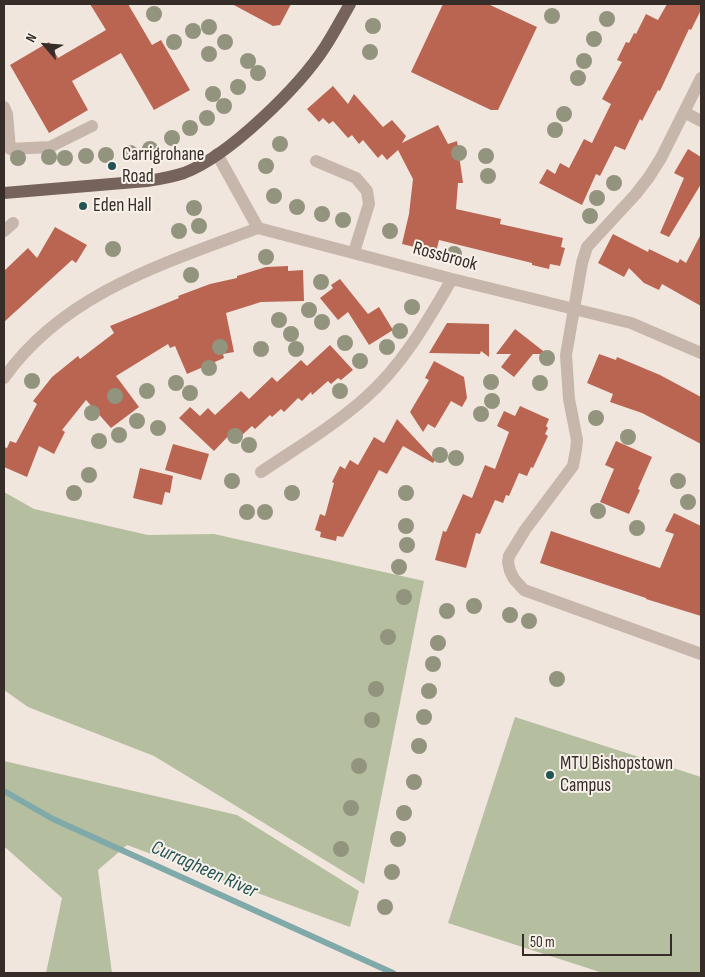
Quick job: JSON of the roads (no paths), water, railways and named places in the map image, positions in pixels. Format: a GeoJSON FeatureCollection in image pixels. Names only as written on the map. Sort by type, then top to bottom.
{"type":"FeatureCollection","features":[{"type":"Feature","properties":{"kind":"main road"},"geometry":{"type":"LineString","coordinates":[[4,193],[166,178],[186,172],[217,154],[266,115],[295,85],[325,47],[350,4]]}},
{"type":"Feature","properties":{"kind":"street"},"geometry":{"type":"LineString","coordinates":[[701,78],[661,158],[649,177],[587,248],[582,262],[566,355],[569,399],[577,440],[573,466],[513,547],[509,556],[510,571],[514,579],[524,590],[701,654]]}},
{"type":"Feature","properties":{"kind":"street"},"geometry":{"type":"LineString","coordinates":[[4,107],[7,114],[7,149],[50,147],[92,126]]}},
{"type":"Feature","properties":{"kind":"street"},"geometry":{"type":"LineString","coordinates":[[684,112],[701,121]]}},
{"type":"Feature","properties":{"kind":"street"},"geometry":{"type":"LineString","coordinates":[[4,378],[52,326],[114,285],[258,228],[217,154]]}},
{"type":"Feature","properties":{"kind":"street"},"geometry":{"type":"LineString","coordinates":[[316,161],[356,178],[367,191],[369,204],[354,252]]}},
{"type":"Feature","properties":{"kind":"street","name":"Rossbrook"},"geometry":{"type":"LineString","coordinates":[[258,228],[452,279],[631,323],[701,353]]}},
{"type":"Feature","properties":{"kind":"street"},"geometry":{"type":"LineString","coordinates":[[261,472],[330,425],[364,399],[375,388],[411,347],[452,279]]}},
{"type":"Feature","properties":{"kind":"waterway","name":"Curragheen River"},"geometry":{"type":"LineString","coordinates":[[4,791],[53,819],[393,973]]}},
{"type":"Feature","properties":{"kind":"place","name":"Carrigrohane Road"},"geometry":{"type":"Point","coordinates":[112,166]}},
{"type":"Feature","properties":{"kind":"place","name":"Eden Hall"},"geometry":{"type":"Point","coordinates":[83,206]}},
{"type":"Feature","properties":{"kind":"place","name":"MTU Bishopstown Campus"},"geometry":{"type":"Point","coordinates":[550,775]}}]}
